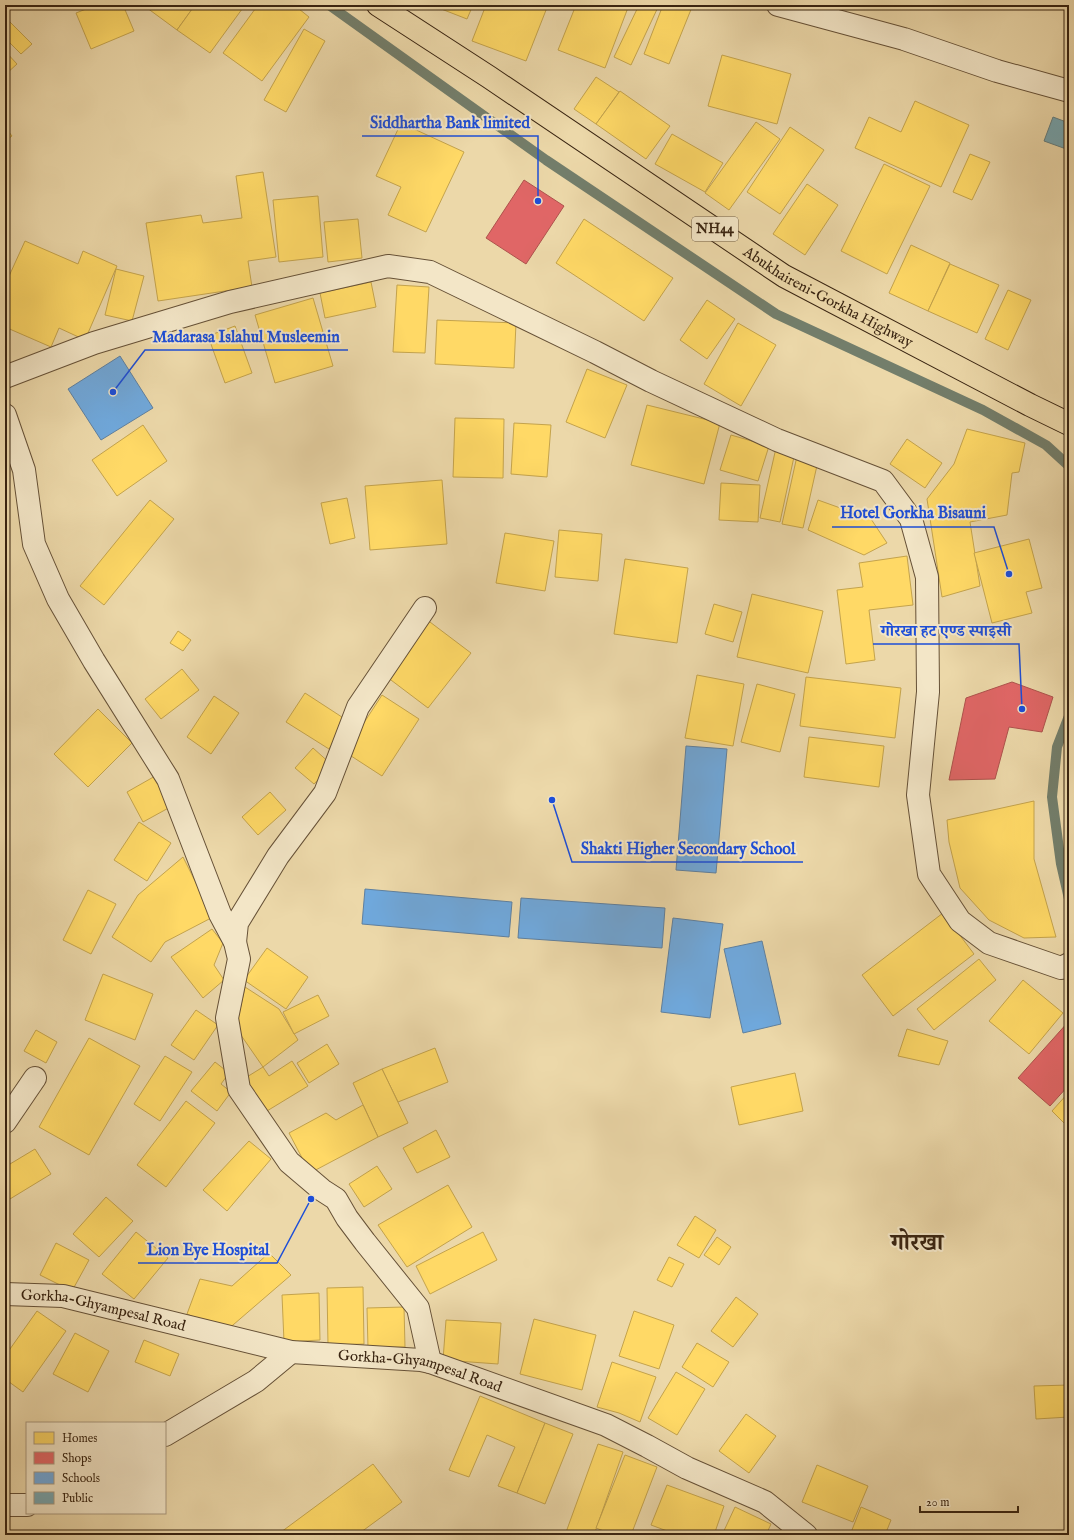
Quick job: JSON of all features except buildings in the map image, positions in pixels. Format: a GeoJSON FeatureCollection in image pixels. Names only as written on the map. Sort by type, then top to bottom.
{"type":"FeatureCollection","features":[{"type":"Feature","properties":{"kind":"main road","name":"Abukhaireni-Gorkha Highway"},"geometry":{"type":"LineString","coordinates":[[378,5],[502,86],[784,276],[1069,424]]}},
{"type":"Feature","properties":{"kind":"street"},"geometry":{"type":"LineString","coordinates":[[778,5],[904,39],[997,71],[1069,91]]}},
{"type":"Feature","properties":{"kind":"street"},"geometry":{"type":"LineString","coordinates":[[5,377],[94,343],[230,302],[388,266],[430,272],[595,352],[651,381],[770,436],[883,481],[911,519],[927,578],[928,692],[918,795],[929,874],[960,921],[988,943],[1061,968],[1069,964]]}},
{"type":"Feature","properties":{"kind":"street"},"geometry":{"type":"LineString","coordinates":[[5,415],[24,470],[34,544],[58,598],[87,649],[168,779],[220,914],[235,942],[239,959],[228,1018],[239,1089],[290,1162],[322,1190],[336,1199],[347,1218],[365,1242],[418,1308],[430,1362]]}},
{"type":"Feature","properties":{"kind":"street"},"geometry":{"type":"LineString","coordinates":[[235,942],[238,923],[278,856],[324,793],[358,707],[425,608]]}},
{"type":"Feature","properties":{"kind":"street"},"geometry":{"type":"LineString","coordinates":[[5,1122],[35,1078]]}},
{"type":"Feature","properties":{"kind":"street","name":"Gorkha-Ghyampesal Road"},"geometry":{"type":"LineString","coordinates":[[5,1294],[63,1296],[291,1352],[421,1360],[430,1362],[606,1425],[687,1468],[765,1502],[806,1535]]}},
{"type":"Feature","properties":{"kind":"street"},"geometry":{"type":"LineString","coordinates":[[166,1434],[256,1381],[291,1352]]}},
{"type":"Feature","properties":{"kind":"street"},"geometry":{"type":"LineString","coordinates":[[5,1506],[26,1505]]}},
{"type":"Feature","properties":{"kind":"waterway"},"geometry":{"type":"LineString","coordinates":[[329,5],[546,160],[776,314],[983,410],[1046,445],[1069,466]]}},
{"type":"Feature","properties":{"kind":"waterway"},"geometry":{"type":"LineString","coordinates":[[1069,716],[1057,747],[1052,797],[1061,864],[1069,899]]}},
{"type":"Feature","properties":{"kind":"place","name":"Siddhartha Bank limited"},"geometry":{"type":"Point","coordinates":[538,201]}},
{"type":"Feature","properties":{"kind":"place","name":"Madarasa Islahul Musleemin"},"geometry":{"type":"Point","coordinates":[113,392]}},
{"type":"Feature","properties":{"kind":"place","name":"Hotel Gorkha Bisauni"},"geometry":{"type":"Point","coordinates":[1009,574]}},
{"type":"Feature","properties":{"kind":"place","name":"गोरखा हट एण्ड स्पाइसी"},"geometry":{"type":"Point","coordinates":[1022,709]}},
{"type":"Feature","properties":{"kind":"place","name":"Shakti Higher Secondary School"},"geometry":{"type":"Point","coordinates":[552,800]}},
{"type":"Feature","properties":{"kind":"place","name":"Lion Eye Hospital"},"geometry":{"type":"Point","coordinates":[311,1199]}},
{"type":"Feature","properties":{"kind":"district","name":"गोरखा"},"geometry":{"type":"Point","coordinates":[917,1243]}}]}
